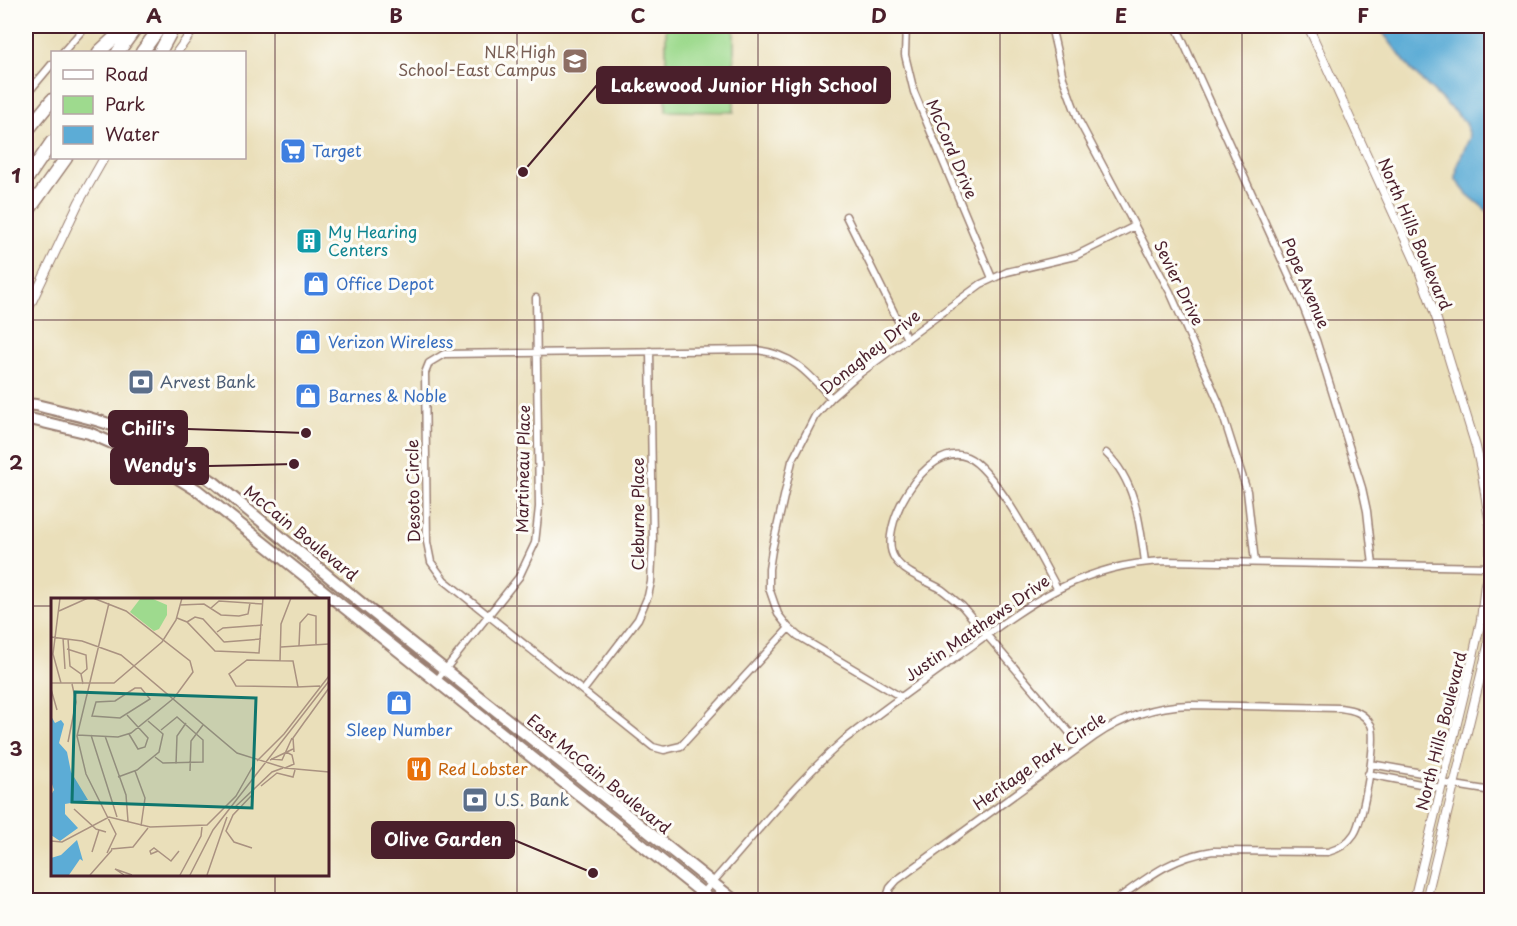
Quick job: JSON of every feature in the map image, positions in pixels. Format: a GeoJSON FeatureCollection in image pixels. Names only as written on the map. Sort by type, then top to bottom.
{"type":"FeatureCollection","features":[{"type":"Feature","properties":{"kind":"highway"},"geometry":{"type":"LineString","coordinates":[[100,51],[127,26]]}},
{"type":"Feature","properties":{"kind":"highway"},"geometry":{"type":"LineString","coordinates":[[119,51],[137,26]]}},
{"type":"Feature","properties":{"kind":"highway"},"geometry":{"type":"LineString","coordinates":[[143,51],[161,26]]}},
{"type":"Feature","properties":{"kind":"highway"},"geometry":{"type":"LineString","coordinates":[[161,51],[174,26]]}},
{"type":"Feature","properties":{"kind":"highway"},"geometry":{"type":"LineString","coordinates":[[26,132],[51,101]]}},
{"type":"Feature","properties":{"kind":"highway"},"geometry":{"type":"LineString","coordinates":[[26,180],[51,143]]}},
{"type":"Feature","properties":{"kind":"highway"},"geometry":{"type":"LineString","coordinates":[[26,214],[65,159]]}},
{"type":"Feature","properties":{"kind":"main road"},"geometry":{"type":"LineString","coordinates":[[26,395],[31,404]]}},
{"type":"Feature","properties":{"kind":"main road","name":"McCain Boulevard"},"geometry":{"type":"LineString","coordinates":[[31,404],[91,418],[129,431],[190,465],[445,670]]}},
{"type":"Feature","properties":{"kind":"main road","name":"McCain Boulevard"},"geometry":{"type":"LineString","coordinates":[[26,418],[89,433],[142,456],[178,477],[436,681]]}},
{"type":"Feature","properties":{"kind":"main road","name":"East McCain Boulevard"},"geometry":{"type":"LineString","coordinates":[[445,670],[734,900]]}},
{"type":"Feature","properties":{"kind":"main road","name":"East McCain Boulevard"},"geometry":{"type":"LineString","coordinates":[[436,681],[705,898]]}},
{"type":"Feature","properties":{"kind":"street"},"geometry":{"type":"LineString","coordinates":[[64,51],[86,26]]}},
{"type":"Feature","properties":{"kind":"street"},"geometry":{"type":"LineString","coordinates":[[178,51],[196,26]]}},
{"type":"Feature","properties":{"kind":"street","name":"McCord Drive"},"geometry":{"type":"LineString","coordinates":[[906,26],[905,55],[914,92],[992,278]]}},
{"type":"Feature","properties":{"kind":"street","name":"Sevier Drive"},"geometry":{"type":"LineString","coordinates":[[1051,26],[1063,78],[1079,121],[1170,292],[1228,430],[1247,491],[1255,562]]}},
{"type":"Feature","properties":{"kind":"street","name":"Pope Avenue"},"geometry":{"type":"LineString","coordinates":[[1176,26],[1283,261],[1316,340],[1362,488],[1373,565]]}},
{"type":"Feature","properties":{"kind":"street","name":"North Hills Boulevard"},"geometry":{"type":"LineString","coordinates":[[1308,26],[1406,238],[1428,294],[1482,474],[1490,525],[1491,606],[1488,646],[1446,783],[1414,900]]}},
{"type":"Feature","properties":{"kind":"street"},"geometry":{"type":"LineString","coordinates":[[26,95],[51,65]]}},
{"type":"Feature","properties":{"kind":"street"},"geometry":{"type":"LineString","coordinates":[[26,314],[78,202],[103,159]]}},
{"type":"Feature","properties":{"kind":"street"},"geometry":{"type":"LineString","coordinates":[[846,216],[907,339]]}},
{"type":"Feature","properties":{"kind":"street","name":"Donaghey Drive"},"geometry":{"type":"LineString","coordinates":[[901,697],[798,636],[778,614],[769,588],[772,550],[792,461],[808,428],[831,398],[967,294],[992,278],[1076,256],[1135,226]]}},
{"type":"Feature","properties":{"kind":"street","name":"Martineau Place"},"geometry":{"type":"LineString","coordinates":[[436,681],[519,577],[530,557],[538,529],[536,298]]}},
{"type":"Feature","properties":{"kind":"street","name":"Desoto Circle"},"geometry":{"type":"LineString","coordinates":[[789,628],[681,746],[664,750],[653,747],[444,580],[431,562],[428,554],[425,373],[429,363],[444,354],[757,350],[775,353],[793,361],[804,369],[831,398]]}},
{"type":"Feature","properties":{"kind":"street","name":"Cleburne Place"},"geometry":{"type":"LineString","coordinates":[[583,691],[638,619],[648,596],[651,582],[653,540],[650,351]]}},
{"type":"Feature","properties":{"kind":"street"},"geometry":{"type":"LineString","coordinates":[[1106,453],[1121,469],[1128,484],[1137,511],[1145,562]]}},
{"type":"Feature","properties":{"kind":"street"},"geometry":{"type":"LineString","coordinates":[[1057,588],[1011,506],[987,475],[968,457],[956,454],[939,459],[916,479],[906,495],[891,535],[893,556],[903,568],[941,590],[962,606],[1081,746]]}},
{"type":"Feature","properties":{"kind":"street","name":"Justin Matthews Drive"},"geometry":{"type":"LineString","coordinates":[[688,900],[705,898],[712,883],[827,755],[901,697],[1024,608],[1057,588],[1096,573],[1145,562],[1491,567]]}},
{"type":"Feature","properties":{"kind":"street","name":"North Hills Boulevard"},"geometry":{"type":"LineString","coordinates":[[1426,900],[1446,783],[1481,620],[1485,584],[1491,567]]}},
{"type":"Feature","properties":{"kind":"street","name":"Heritage Park Circle"},"geometry":{"type":"LineString","coordinates":[[886,900],[890,888],[897,880],[1081,746],[1120,721],[1136,714],[1167,706],[1190,705],[1340,708],[1358,711],[1372,727],[1374,742],[1359,825],[1347,842],[1335,850],[1195,853],[1165,866],[1116,900]]}},
{"type":"Feature","properties":{"kind":"street"},"geometry":{"type":"LineString","coordinates":[[1371,764],[1446,783]]}},
{"type":"Feature","properties":{"kind":"street"},"geometry":{"type":"LineString","coordinates":[[1368,774],[1491,791]]}},
{"type":"Feature","properties":{"kind":"green space"},"geometry":{"type":"Polygon","coordinates":[[[666,26],[734,26],[734,112],[666,111],[666,26]]]}},
{"type":"Feature","properties":{"kind":"water"},"geometry":{"type":"Polygon","coordinates":[[[1378,26],[1491,26],[1491,214],[1467,194],[1456,180],[1457,165],[1470,137],[1466,123],[1411,70],[1378,26]]]}},
{"type":"Feature","properties":{"kind":"place","name":"NLR High School-East Campus"},"geometry":{"type":"Point","coordinates":[575,61]}},
{"type":"Feature","properties":{"kind":"place","name":"Target"},"geometry":{"type":"Point","coordinates":[293,151]}},
{"type":"Feature","properties":{"kind":"place","name":"Lakewood Junior High School"},"geometry":{"type":"Point","coordinates":[523,172]}},
{"type":"Feature","properties":{"kind":"place","name":"My Hearing Centers"},"geometry":{"type":"Point","coordinates":[309,241]}},
{"type":"Feature","properties":{"kind":"place","name":"Office Depot"},"geometry":{"type":"Point","coordinates":[316,284]}},
{"type":"Feature","properties":{"kind":"place","name":"Verizon Wireless"},"geometry":{"type":"Point","coordinates":[308,342]}},
{"type":"Feature","properties":{"kind":"place","name":"Arvest Bank"},"geometry":{"type":"Point","coordinates":[141,382]}},
{"type":"Feature","properties":{"kind":"place","name":"Barnes & Noble"},"geometry":{"type":"Point","coordinates":[308,396]}},
{"type":"Feature","properties":{"kind":"place","name":"Chili's"},"geometry":{"type":"Point","coordinates":[306,433]}},
{"type":"Feature","properties":{"kind":"place","name":"Wendy's"},"geometry":{"type":"Point","coordinates":[294,464]}},
{"type":"Feature","properties":{"kind":"place","name":"Sleep Number"},"geometry":{"type":"Point","coordinates":[399,703]}},
{"type":"Feature","properties":{"kind":"place","name":"Red Lobster"},"geometry":{"type":"Point","coordinates":[419,769]}},
{"type":"Feature","properties":{"kind":"place","name":"U.S. Bank"},"geometry":{"type":"Point","coordinates":[475,800]}},
{"type":"Feature","properties":{"kind":"place","name":"Olive Garden"},"geometry":{"type":"Point","coordinates":[593,873]}}]}
